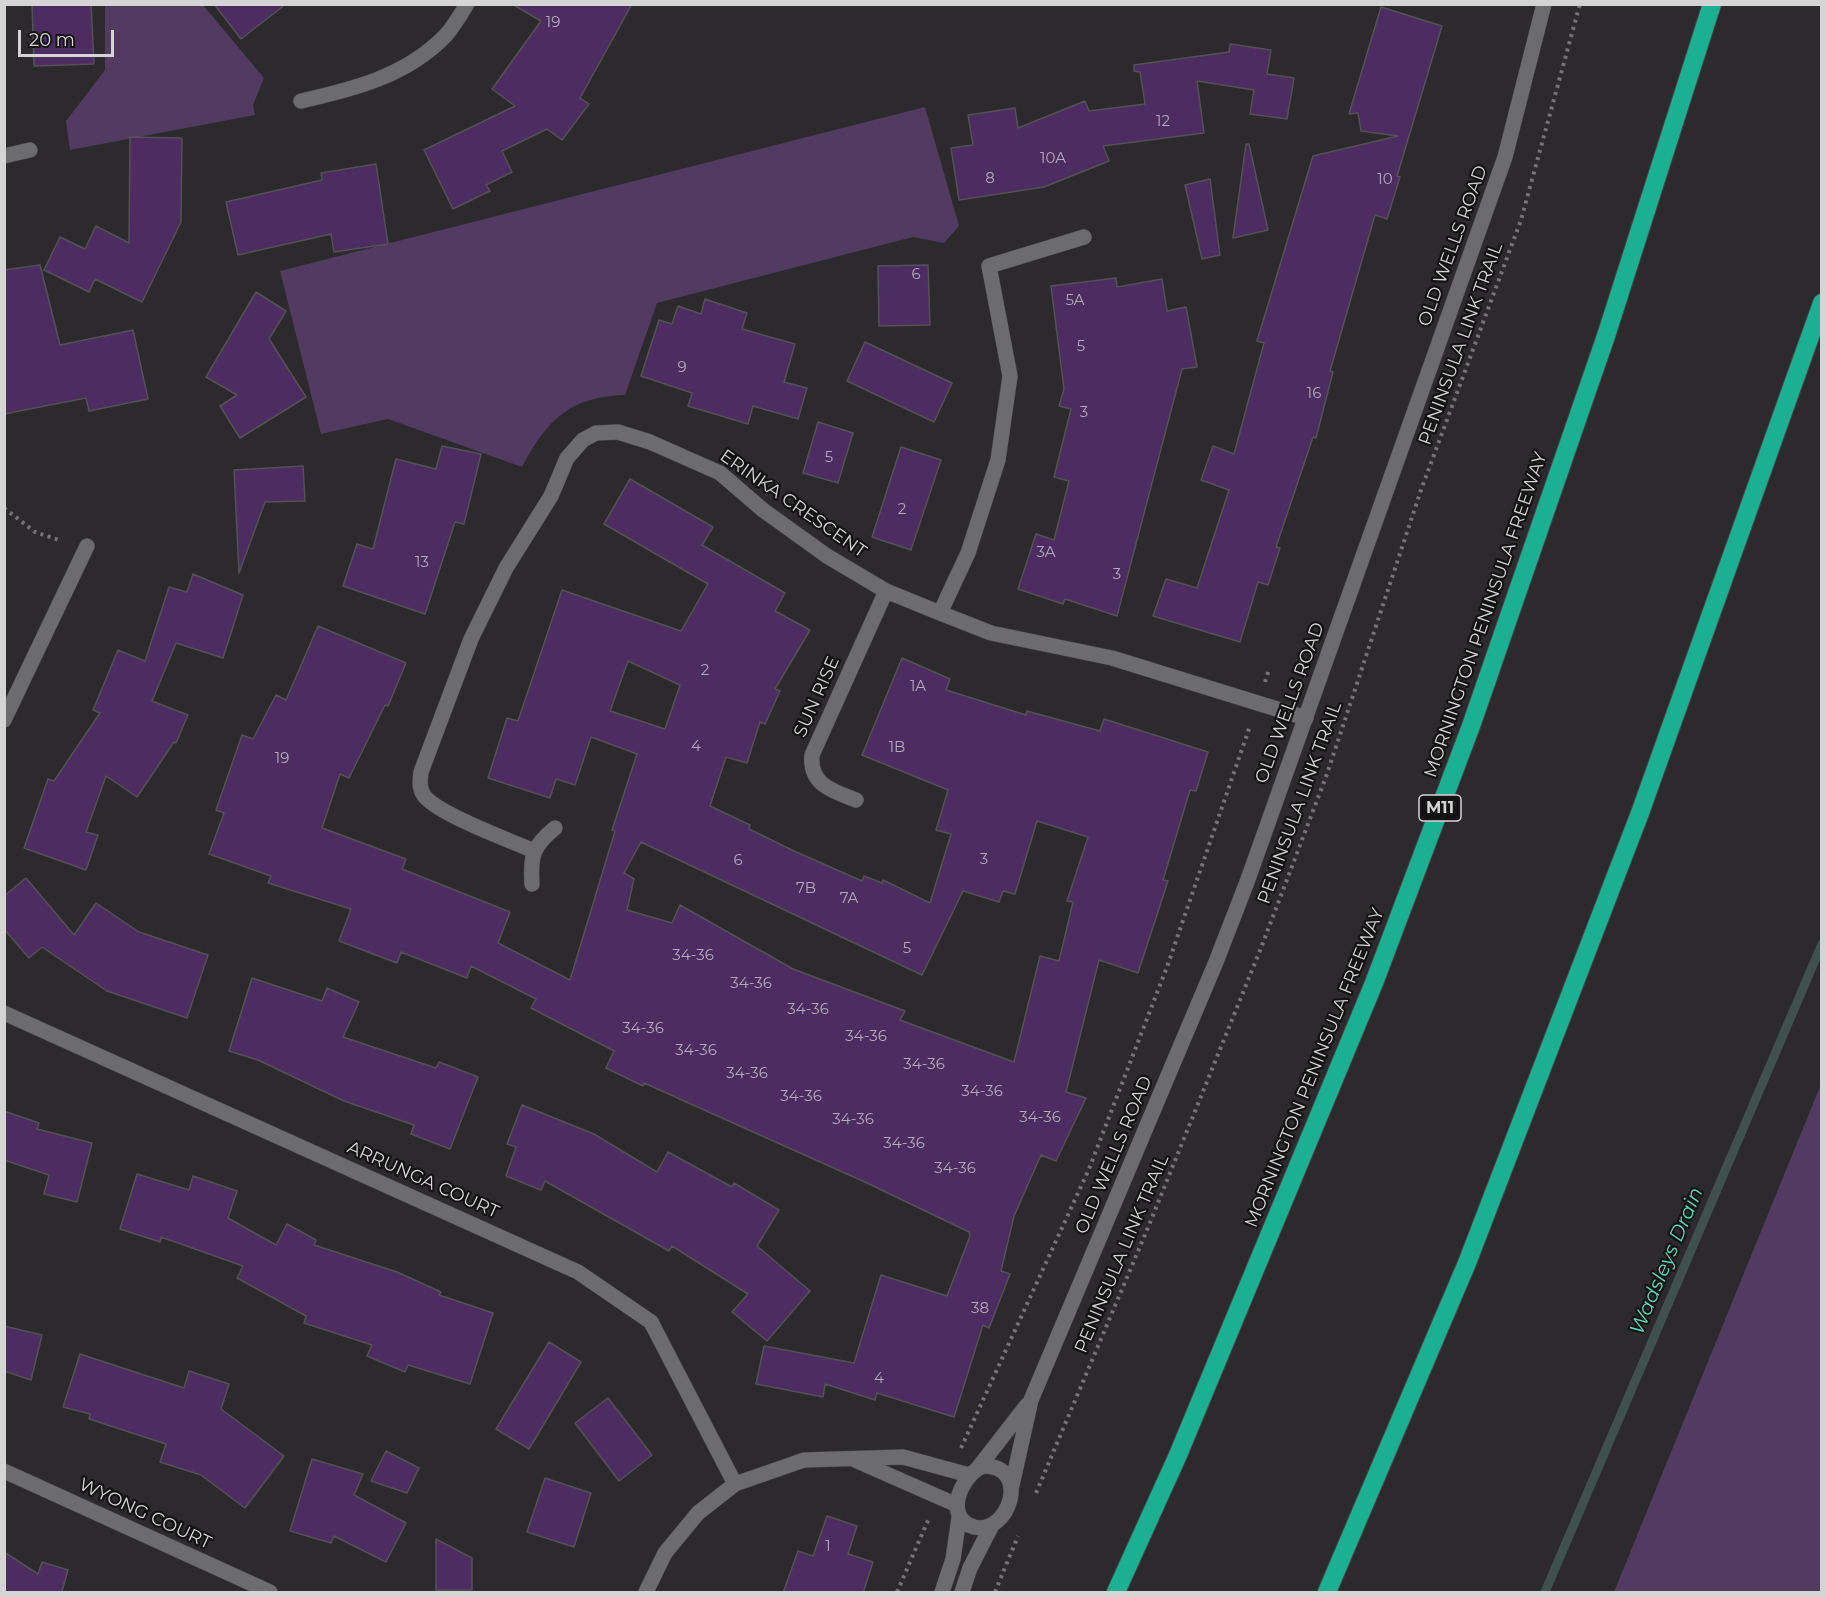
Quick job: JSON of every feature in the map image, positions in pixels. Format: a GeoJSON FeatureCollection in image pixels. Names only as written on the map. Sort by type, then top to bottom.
{"type":"FeatureCollection","features":[{"type":"Feature","properties":{"kind":"highway","name":"MORNINGTON PENINSULA FREEWAY"},"geometry":{"type":"LineString","coordinates":[[1116,1593],[1178,1455],[1374,983],[1471,726],[1606,336],[1712,4]]}},
{"type":"Feature","properties":{"kind":"highway"},"geometry":{"type":"LineString","coordinates":[[1327,1593],[1467,1263],[1623,857],[1821,303]]}},
{"type":"Feature","properties":{"kind":"street"},"geometry":{"type":"LineString","coordinates":[[301,101],[373,83],[398,71],[447,34],[467,4]]}},
{"type":"Feature","properties":{"kind":"street","name":"OLD WELLS ROAD"},"geometry":{"type":"LineString","coordinates":[[1012,1485],[1031,1400],[1216,962],[1306,718],[1505,157],[1544,4]]}},
{"type":"Feature","properties":{"kind":"street"},"geometry":{"type":"LineString","coordinates":[[4,156],[30,150]]}},
{"type":"Feature","properties":{"kind":"street"},"geometry":{"type":"LineString","coordinates":[[940,613],[968,553],[998,460],[1010,376],[989,266],[1084,237]]}},
{"type":"Feature","properties":{"kind":"street","name":"ERINKA CRESCENT"},"geometry":{"type":"LineString","coordinates":[[534,851],[447,813],[424,797],[419,785],[421,772],[471,639],[506,568],[551,496],[567,458],[583,440],[596,433],[618,432],[650,442],[720,473],[763,510],[827,556],[886,591],[940,613],[991,633],[1112,658],[1306,718]]}},
{"type":"Feature","properties":{"kind":"street"},"geometry":{"type":"LineString","coordinates":[[4,720],[87,546]]}},
{"type":"Feature","properties":{"kind":"street","name":"SUN RISE"},"geometry":{"type":"LineString","coordinates":[[856,800],[819,783],[811,765],[812,755],[886,591]]}},
{"type":"Feature","properties":{"kind":"street"},"geometry":{"type":"LineString","coordinates":[[532,884],[531,859],[534,851],[543,838],[555,828]]}},
{"type":"Feature","properties":{"kind":"street","name":"ARRUNGA COURT"},"geometry":{"type":"LineString","coordinates":[[4,1013],[578,1272],[651,1322],[735,1484]]}},
{"type":"Feature","properties":{"kind":"street","name":"OLD WELLS ROAD"},"geometry":{"type":"LineString","coordinates":[[973,1472],[1031,1400]]}},
{"type":"Feature","properties":{"kind":"street"},"geometry":{"type":"LineString","coordinates":[[646,1593],[665,1553],[698,1513],[735,1484],[804,1460],[903,1457],[950,1470],[973,1472],[998,1468],[1007,1474],[1012,1485],[1008,1504],[1002,1516],[992,1525],[970,1568],[962,1593]]}},
{"type":"Feature","properties":{"kind":"street"},"geometry":{"type":"LineString","coordinates":[[855,1460],[937,1498],[958,1511],[974,1527],[983,1528],[992,1525]]}},
{"type":"Feature","properties":{"kind":"street","name":"WYONG COURT"},"geometry":{"type":"LineString","coordinates":[[4,1471],[270,1593]]}},
{"type":"Feature","properties":{"kind":"street"},"geometry":{"type":"LineString","coordinates":[[942,1593],[953,1559],[961,1488],[973,1472]]}},
{"type":"Feature","properties":{"kind":"path","name":"PENINSULA LINK TRAIL"},"geometry":{"type":"LineString","coordinates":[[1032,1505],[1262,948],[1327,774],[1421,490],[1521,220],[1580,4]]}},
{"type":"Feature","properties":{"kind":"path"},"geometry":{"type":"LineString","coordinates":[[4,508],[35,532],[49,539],[87,546]]}},
{"type":"Feature","properties":{"kind":"path"},"geometry":{"type":"LineString","coordinates":[[950,1470],[1089,1169],[1171,957],[1259,704],[1269,669]]}},
{"type":"Feature","properties":{"kind":"path"},"geometry":{"type":"LineString","coordinates":[[897,1593],[937,1498]]}},
{"type":"Feature","properties":{"kind":"path"},"geometry":{"type":"LineString","coordinates":[[995,1593],[1022,1527]]}},
{"type":"Feature","properties":{"kind":"shaded area"},"geometry":{"type":"Polygon","coordinates":[[[105,5],[203,5],[264,78],[253,105],[255,115],[70,150],[66,121],[105,70],[105,5]]]}},
{"type":"Feature","properties":{"kind":"shaded area"},"geometry":{"type":"Polygon","coordinates":[[[925,107],[959,226],[944,243],[913,237],[657,303],[625,395],[589,400],[562,414],[541,436],[522,467],[388,419],[321,434],[280,271],[925,107]]]}},
{"type":"Feature","properties":{"kind":"shaded area"},"geometry":{"type":"Polygon","coordinates":[[[1821,1084],[1821,1592],[1614,1592],[1821,1084]]]}},
{"type":"Feature","properties":{"kind":"building"},"geometry":{"type":"Polygon","coordinates":[[[32,4],[91,4],[94,64],[34,66],[32,4]]]}},
{"type":"Feature","properties":{"kind":"building"},"geometry":{"type":"Polygon","coordinates":[[[214,4],[286,4],[241,39],[214,4]]]}},
{"type":"Feature","properties":{"kind":"building"},"geometry":{"type":"Polygon","coordinates":[[[512,4],[632,4],[580,98],[589,104],[562,140],[547,129],[502,151],[512,172],[486,185],[490,191],[453,209],[424,150],[515,106],[492,89],[541,21],[512,4]]]}},
{"type":"Feature","properties":{"kind":"building"},"geometry":{"type":"Polygon","coordinates":[[[1381,7],[1442,26],[1397,176],[1400,177],[1387,219],[1375,215],[1330,371],[1333,372],[1316,438],[1313,437],[1276,547],[1280,548],[1268,585],[1258,582],[1240,642],[1153,616],[1166,579],[1197,588],[1229,490],[1201,480],[1213,446],[1234,454],[1264,343],[1257,341],[1313,156],[1398,136],[1361,131],[1358,113],[1349,114],[1381,7]]]}},
{"type":"Feature","properties":{"kind":"building"},"geometry":{"type":"Polygon","coordinates":[[[1230,44],[1271,50],[1267,74],[1294,78],[1287,119],[1250,114],[1254,90],[1197,81],[1204,133],[1103,146],[1109,161],[1044,187],[959,200],[951,148],[973,145],[968,115],[1015,108],[1018,128],[1085,101],[1089,111],[1145,104],[1140,72],[1134,71],[1134,65],[1229,52],[1230,44]]]}},
{"type":"Feature","properties":{"kind":"building"},"geometry":{"type":"Polygon","coordinates":[[[130,137],[182,138],[181,222],[142,302],[95,279],[89,292],[44,270],[60,237],[85,249],[96,226],[129,243],[130,137]]]}},
{"type":"Feature","properties":{"kind":"building"},"geometry":{"type":"Polygon","coordinates":[[[1246,144],[1249,144],[1268,230],[1233,238],[1246,144]]]}},
{"type":"Feature","properties":{"kind":"building"},"geometry":{"type":"Polygon","coordinates":[[[376,164],[388,244],[334,252],[331,234],[238,255],[226,202],[322,180],[321,173],[376,164]]]}},
{"type":"Feature","properties":{"kind":"building"},"geometry":{"type":"Polygon","coordinates":[[[1210,179],[1220,255],[1202,259],[1185,185],[1210,179]]]}},
{"type":"Feature","properties":{"kind":"building"},"geometry":{"type":"Polygon","coordinates":[[[40,265],[60,345],[133,330],[148,399],[89,411],[86,398],[4,414],[4,270],[40,265]]]}},
{"type":"Feature","properties":{"kind":"building"},"geometry":{"type":"Polygon","coordinates":[[[928,265],[930,325],[879,326],[878,266],[928,265]]]}},
{"type":"Feature","properties":{"kind":"building"},"geometry":{"type":"Polygon","coordinates":[[[1116,278],[1117,287],[1162,279],[1167,311],[1186,307],[1197,367],[1182,369],[1117,616],[1065,599],[1063,604],[1018,589],[1036,534],[1054,540],[1069,481],[1054,477],[1071,409],[1059,406],[1064,389],[1051,286],[1116,278]]]}},
{"type":"Feature","properties":{"kind":"building"},"geometry":{"type":"Polygon","coordinates":[[[256,292],[286,311],[269,339],[306,397],[240,438],[220,406],[237,395],[206,377],[256,292]]]}},
{"type":"Feature","properties":{"kind":"building"},"geometry":{"type":"Polygon","coordinates":[[[705,299],[747,313],[742,329],[795,344],[784,382],[807,388],[798,419],[753,406],[748,424],[688,406],[692,393],[641,376],[659,320],[672,324],[678,306],[701,314],[705,299]]]}},
{"type":"Feature","properties":{"kind":"building"},"geometry":{"type":"Polygon","coordinates":[[[865,342],[952,383],[934,422],[847,381],[865,342]]]}},
{"type":"Feature","properties":{"kind":"building"},"geometry":{"type":"Polygon","coordinates":[[[818,422],[853,433],[838,483],[803,473],[818,422]]]}},
{"type":"Feature","properties":{"kind":"building"},"geometry":{"type":"Polygon","coordinates":[[[442,446],[481,454],[464,524],[455,522],[425,614],[343,586],[357,544],[373,549],[396,459],[436,469],[442,446]]]}},
{"type":"Feature","properties":{"kind":"building"},"geometry":{"type":"Polygon","coordinates":[[[901,447],[941,460],[911,550],[872,537],[901,447]]]}},
{"type":"Feature","properties":{"kind":"building"},"geometry":{"type":"Polygon","coordinates":[[[303,466],[305,501],[265,502],[239,573],[234,470],[303,466]]]}},
{"type":"Feature","properties":{"kind":"building"},"geometry":{"type":"Polygon","coordinates":[[[630,479],[713,527],[702,545],[785,593],[775,611],[810,630],[775,689],[780,691],[765,724],[760,722],[747,763],[726,757],[710,806],[750,825],[749,829],[862,881],[864,876],[882,883],[883,880],[930,903],[951,834],[936,830],[948,790],[862,755],[902,658],[950,679],[946,690],[1026,715],[1027,711],[1100,731],[1104,719],[1208,752],[1196,791],[1190,790],[1163,880],[1168,881],[1138,973],[1099,960],[1066,1092],[1086,1098],[1056,1161],[1041,1155],[1014,1216],[1001,1271],[1010,1274],[989,1328],[983,1325],[954,1417],[877,1393],[875,1400],[825,1384],[823,1397],[756,1384],[764,1346],[854,1363],[881,1275],[947,1296],[970,1236],[969,1232],[867,1183],[606,1068],[614,1051],[531,1008],[536,999],[471,966],[467,978],[401,952],[397,963],[339,941],[351,909],[268,883],[271,876],[209,854],[224,813],[216,810],[242,735],[253,739],[276,695],[286,700],[318,626],[406,663],[388,706],[385,705],[349,778],[340,774],[322,828],[406,859],[402,869],[510,912],[498,943],[570,980],[615,831],[612,830],[637,754],[591,737],[575,785],[556,779],[550,798],[488,778],[507,718],[518,721],[562,590],[681,631],[708,584],[604,524],[630,479]],[[628,661],[610,711],[665,729],[680,685],[628,661]],[[1037,821],[1015,894],[1003,891],[999,902],[963,891],[922,975],[641,842],[624,873],[634,879],[627,910],[672,923],[680,905],[793,969],[905,1011],[900,1020],[1014,1062],[1040,956],[1059,961],[1073,902],[1067,901],[1088,837],[1037,821]]]}},
{"type":"Feature","properties":{"kind":"building"},"geometry":{"type":"Polygon","coordinates":[[[193,574],[243,595],[223,658],[176,643],[152,701],[188,715],[176,743],[174,742],[137,797],[106,776],[86,832],[98,835],[86,870],[24,848],[48,779],[54,781],[100,713],[93,710],[118,650],[145,661],[169,587],[187,592],[193,574]]]}},
{"type":"Feature","properties":{"kind":"building"},"geometry":{"type":"Polygon","coordinates":[[[26,878],[74,935],[96,903],[139,932],[208,955],[187,1018],[107,991],[42,947],[29,958],[4,929],[4,896],[26,878]]]}},
{"type":"Feature","properties":{"kind":"building"},"geometry":{"type":"Polygon","coordinates":[[[252,978],[322,1001],[327,988],[359,1002],[343,1037],[436,1068],[439,1062],[478,1077],[450,1149],[411,1134],[414,1125],[344,1101],[258,1060],[229,1051],[252,978]]]}},
{"type":"Feature","properties":{"kind":"building"},"geometry":{"type":"Polygon","coordinates":[[[522,1105],[594,1134],[657,1172],[668,1152],[732,1187],[734,1183],[779,1210],[757,1246],[810,1291],[767,1341],[732,1312],[748,1294],[672,1246],[669,1251],[545,1181],[541,1190],[506,1176],[516,1147],[507,1144],[522,1105]]]}},
{"type":"Feature","properties":{"kind":"building"},"geometry":{"type":"Polygon","coordinates":[[[4,1111],[39,1123],[37,1129],[92,1143],[77,1202],[44,1194],[49,1175],[4,1160],[4,1111]]]}},
{"type":"Feature","properties":{"kind":"building"},"geometry":{"type":"Polygon","coordinates":[[[137,1174],[189,1190],[193,1176],[237,1191],[228,1218],[276,1245],[287,1224],[316,1240],[314,1245],[397,1272],[441,1292],[439,1295],[493,1313],[470,1384],[408,1365],[405,1372],[367,1356],[372,1345],[304,1323],[306,1316],[237,1278],[243,1266],[161,1237],[160,1242],[120,1229],[137,1174]]]}},
{"type":"Feature","properties":{"kind":"building"},"geometry":{"type":"Polygon","coordinates":[[[4,1326],[42,1335],[31,1380],[4,1371],[4,1326]]]}},
{"type":"Feature","properties":{"kind":"building"},"geometry":{"type":"Polygon","coordinates":[[[549,1342],[581,1362],[529,1449],[496,1429],[549,1342]]]}},
{"type":"Feature","properties":{"kind":"building"},"geometry":{"type":"Polygon","coordinates":[[[80,1354],[184,1388],[189,1371],[229,1384],[221,1409],[284,1456],[245,1508],[201,1475],[160,1462],[166,1444],[89,1419],[90,1414],[63,1407],[80,1354]]]}},
{"type":"Feature","properties":{"kind":"building"},"geometry":{"type":"Polygon","coordinates":[[[608,1398],[652,1455],[619,1481],[575,1423],[608,1398]]]}},
{"type":"Feature","properties":{"kind":"building"},"geometry":{"type":"Polygon","coordinates":[[[386,1451],[419,1468],[407,1493],[371,1481],[386,1451]]]}},
{"type":"Feature","properties":{"kind":"building"},"geometry":{"type":"Polygon","coordinates":[[[312,1459],[363,1474],[354,1495],[406,1523],[386,1562],[334,1536],[331,1543],[290,1531],[312,1459]]]}},
{"type":"Feature","properties":{"kind":"building"},"geometry":{"type":"Polygon","coordinates":[[[545,1478],[591,1493],[574,1547],[527,1532],[545,1478]]]}},
{"type":"Feature","properties":{"kind":"building"},"geometry":{"type":"Polygon","coordinates":[[[827,1516],[857,1526],[848,1554],[873,1562],[863,1593],[783,1593],[798,1551],[813,1556],[827,1516]]]}},
{"type":"Feature","properties":{"kind":"building"},"geometry":{"type":"Polygon","coordinates":[[[436,1539],[472,1558],[472,1590],[436,1590],[436,1539]]]}},
{"type":"Feature","properties":{"kind":"building"},"geometry":{"type":"Polygon","coordinates":[[[4,1552],[38,1574],[42,1562],[68,1570],[62,1591],[65,1593],[4,1593],[4,1552]]]}},
{"type":"Feature","properties":{"kind":"waterway","name":"Wadsleys Drain"},"geometry":{"type":"LineString","coordinates":[[1545,1592],[1822,944]]}}]}
